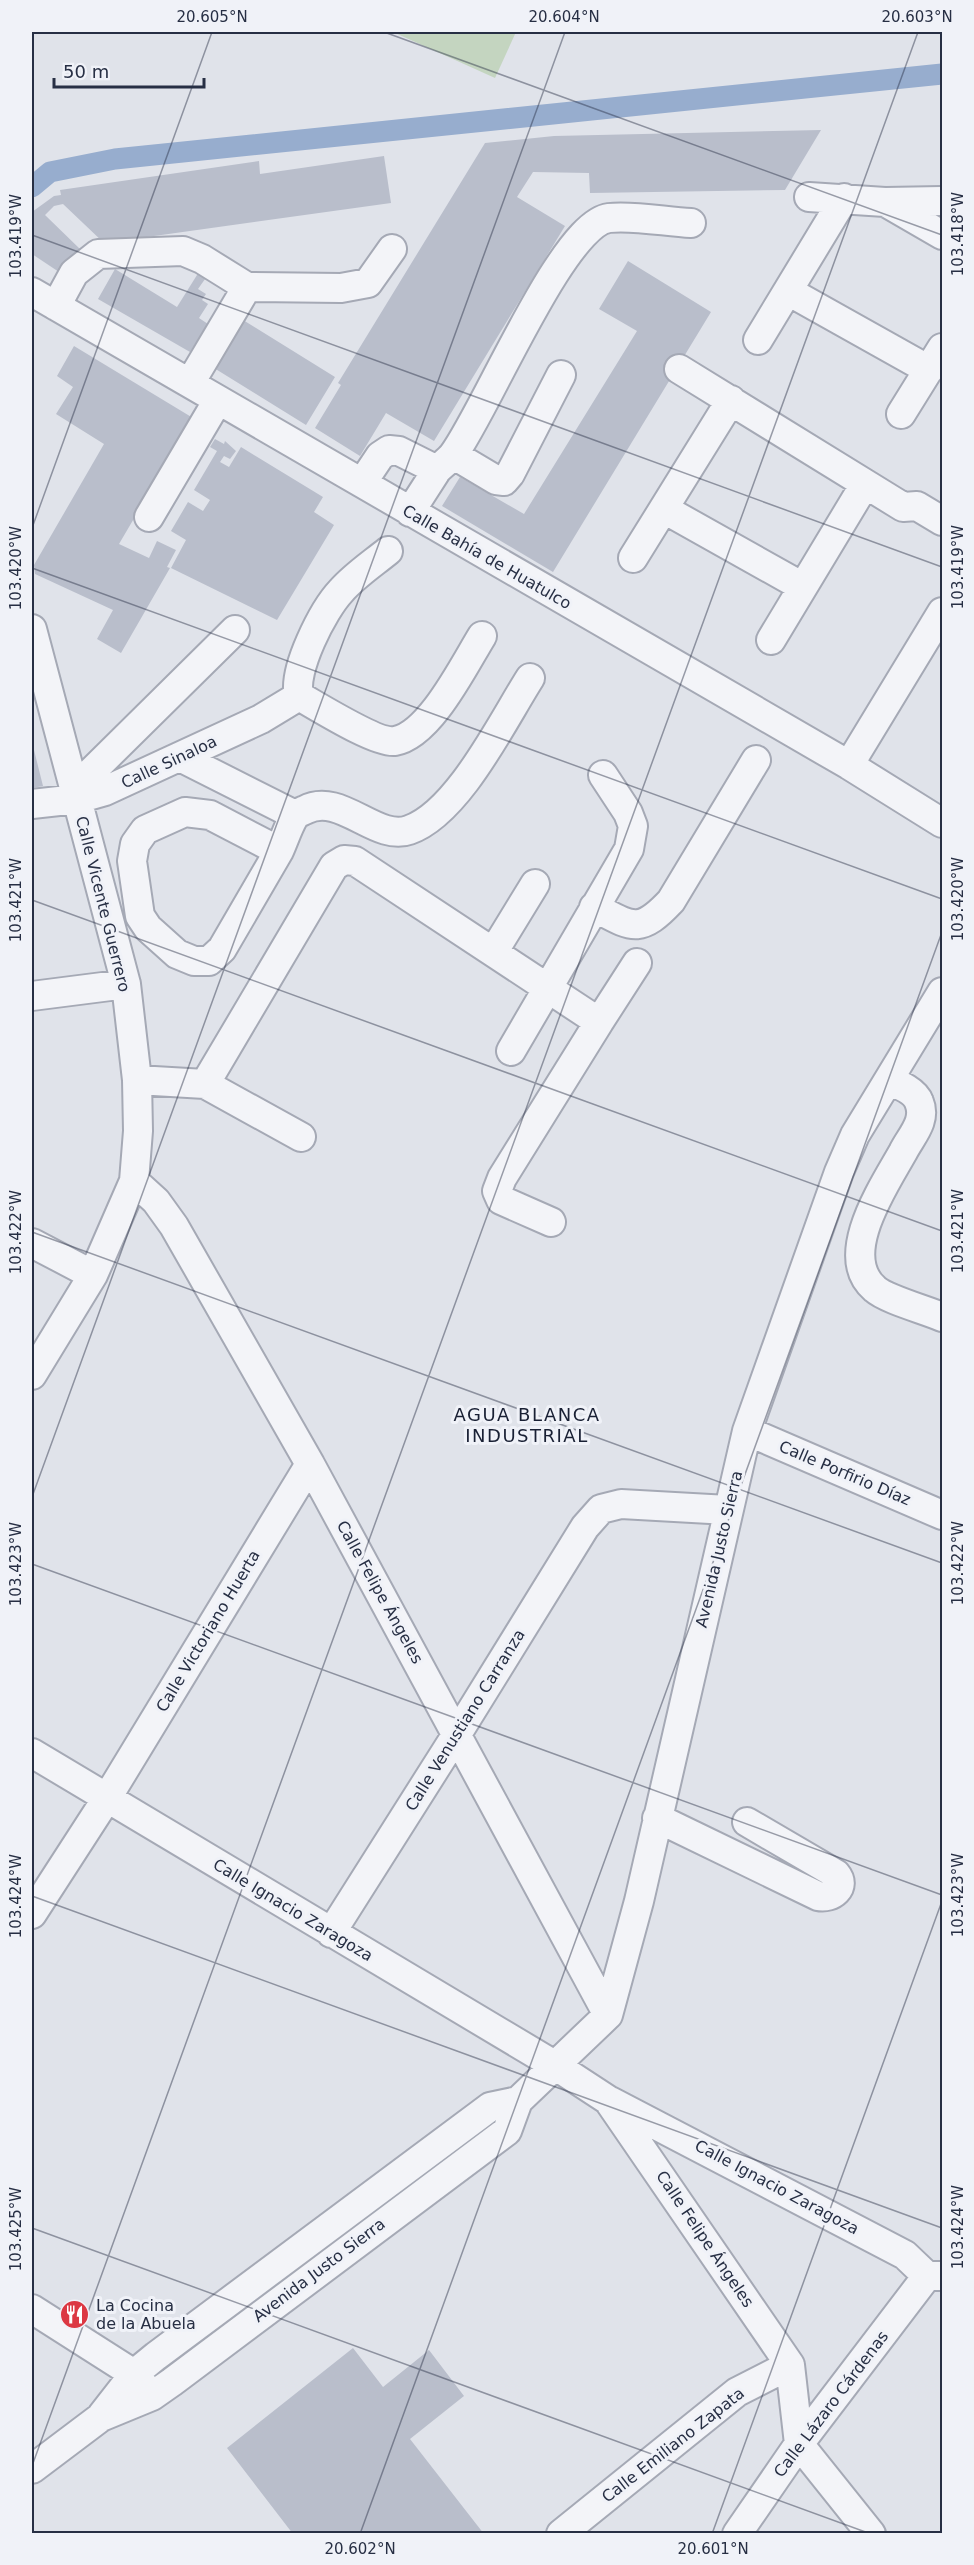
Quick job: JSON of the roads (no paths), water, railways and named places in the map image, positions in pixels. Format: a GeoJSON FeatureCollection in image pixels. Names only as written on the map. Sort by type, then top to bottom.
{"type":"FeatureCollection","features":[{"type":"Feature","properties":{"kind":"street"},"geometry":{"type":"LineString","coordinates":[[810,196],[885,202],[942,201]]}},
{"type":"Feature","properties":{"kind":"street"},"geometry":{"type":"LineString","coordinates":[[758,340],[844,198]]}},
{"type":"Feature","properties":{"kind":"street"},"geometry":{"type":"LineString","coordinates":[[885,202],[942,235]]}},
{"type":"Feature","properties":{"kind":"street"},"geometry":{"type":"LineString","coordinates":[[410,512],[445,462],[573,245],[588,230],[608,218],[691,223]]}},
{"type":"Feature","properties":{"kind":"street"},"geometry":{"type":"LineString","coordinates":[[56,306],[74,273],[98,254],[183,251],[202,259],[247,287],[341,288],[368,283],[392,249]]}},
{"type":"Feature","properties":{"kind":"street"},"geometry":{"type":"LineString","coordinates":[[190,383],[247,287]]}},
{"type":"Feature","properties":{"kind":"street"},"geometry":{"type":"LineString","coordinates":[[788,291],[936,359],[901,414]]}},
{"type":"Feature","properties":{"kind":"street","name":"Calle Bahía de Huatulco"},"geometry":{"type":"LineString","coordinates":[[32,292],[849,765],[942,823]]}},
{"type":"Feature","properties":{"kind":"street"},"geometry":{"type":"LineString","coordinates":[[679,369],[903,507],[917,506],[942,521]]}},
{"type":"Feature","properties":{"kind":"street"},"geometry":{"type":"LineString","coordinates":[[362,483],[380,456],[389,450],[445,462],[496,480],[504,480],[510,474],[561,375]]}},
{"type":"Feature","properties":{"kind":"street"},"geometry":{"type":"LineString","coordinates":[[149,517],[218,400]]}},
{"type":"Feature","properties":{"kind":"street"},"geometry":{"type":"LineString","coordinates":[[633,558],[731,400]]}},
{"type":"Feature","properties":{"kind":"street"},"geometry":{"type":"LineString","coordinates":[[771,640],[866,484]]}},
{"type":"Feature","properties":{"kind":"street"},"geometry":{"type":"LineString","coordinates":[[903,507],[909,522],[942,543]]}},
{"type":"Feature","properties":{"kind":"street"},"geometry":{"type":"LineString","coordinates":[[664,509],[803,587]]}},
{"type":"Feature","properties":{"kind":"street"},"geometry":{"type":"LineString","coordinates":[[388,551],[340,591],[328,609],[299,666],[296,685],[299,696],[369,734],[394,741],[415,732],[440,703],[482,636]]}},
{"type":"Feature","properties":{"kind":"street"},"geometry":{"type":"LineString","coordinates":[[849,765],[942,612]]}},
{"type":"Feature","properties":{"kind":"street","name":"Calle Vicente Guerrero"},"geometry":{"type":"LineString","coordinates":[[32,629],[126,984],[136,1080],[138,1131],[134,1180],[93,1275],[32,1375]]}},
{"type":"Feature","properties":{"kind":"street"},"geometry":{"type":"LineString","coordinates":[[75,794],[235,630]]}},
{"type":"Feature","properties":{"kind":"street"},"geometry":{"type":"LineString","coordinates":[[279,851],[210,815],[185,812],[168,818],[145,831],[135,843],[132,861],[140,916],[148,928],[177,954],[194,961],[209,961],[222,949],[279,851],[295,815],[314,805],[334,807],[388,830],[406,832],[431,820],[461,788],[530,678]]}},
{"type":"Feature","properties":{"kind":"street","name":"Calle Sinaloa"},"geometry":{"type":"LineString","coordinates":[[32,804],[75,794],[105,791],[261,719],[299,696]]}},
{"type":"Feature","properties":{"kind":"street"},"geometry":{"type":"LineString","coordinates":[[180,757],[295,815]]}},
{"type":"Feature","properties":{"kind":"street"},"geometry":{"type":"LineString","coordinates":[[594,906],[629,926],[644,925],[655,918],[671,901],[756,760]]}},
{"type":"Feature","properties":{"kind":"street"},"geometry":{"type":"LineString","coordinates":[[511,1052],[629,849],[633,826],[628,813],[603,775]]}},
{"type":"Feature","properties":{"kind":"street"},"geometry":{"type":"LineString","coordinates":[[205,1084],[334,866],[344,860],[355,861],[548,986],[599,1022]]}},
{"type":"Feature","properties":{"kind":"street"},"geometry":{"type":"LineString","coordinates":[[494,951],[536,884]]}},
{"type":"Feature","properties":{"kind":"street"},"geometry":{"type":"LineString","coordinates":[[551,1222],[501,1200],[497,1191],[502,1178],[637,963]]}},
{"type":"Feature","properties":{"kind":"street"},"geometry":{"type":"LineString","coordinates":[[32,996],[126,984]]}},
{"type":"Feature","properties":{"kind":"street","name":"Avenida Justo Sierra"},"geometry":{"type":"LineString","coordinates":[[32,2469],[101,2417],[152,2396],[507,2131],[518,2101],[609,2015],[747,1431],[839,1172],[855,1135],[890,1081],[942,992]]}},
{"type":"Feature","properties":{"kind":"street"},"geometry":{"type":"LineString","coordinates":[[136,1080],[205,1084],[301,1137]]}},
{"type":"Feature","properties":{"kind":"street"},"geometry":{"type":"LineString","coordinates":[[890,1081],[906,1088],[919,1101],[921,1121],[862,1232],[859,1260],[865,1278],[876,1290],[942,1317]]}},
{"type":"Feature","properties":{"kind":"street","name":"Calle Felipe Ángeles"},"geometry":{"type":"LineString","coordinates":[[134,1180],[156,1202],[174,1226],[310,1464],[609,2015]]}},
{"type":"Feature","properties":{"kind":"street"},"geometry":{"type":"LineString","coordinates":[[32,1244],[93,1275]]}},
{"type":"Feature","properties":{"kind":"street","name":"Calle Porfirio Díaz"},"geometry":{"type":"LineString","coordinates":[[747,1431],[942,1515]]}},
{"type":"Feature","properties":{"kind":"street","name":"Calle Victoriano Huerta"},"geometry":{"type":"LineString","coordinates":[[32,1914],[106,1798],[310,1464]]}},
{"type":"Feature","properties":{"kind":"street","name":"Calle Venustiano Carranza"},"geometry":{"type":"LineString","coordinates":[[331,1933],[458,1734],[585,1527],[601,1509],[621,1504],[728,1510]]}},
{"type":"Feature","properties":{"kind":"street","name":"Calle Ignacio Zaragoza"},"geometry":{"type":"LineString","coordinates":[[32,1753],[556,2066]]}},
{"type":"Feature","properties":{"kind":"street"},"geometry":{"type":"LineString","coordinates":[[657,1818],[818,1896],[825,1898],[833,1894],[840,1886],[840,1878],[836,1874],[747,1822]]}},
{"type":"Feature","properties":{"kind":"street","name":"Calle Felipe Ángeles"},"geometry":{"type":"LineString","coordinates":[[556,2066],[608,2100],[790,2365],[799,2445]]}},
{"type":"Feature","properties":{"kind":"street","name":"Calle Ignacio Zaragoza"},"geometry":{"type":"LineString","coordinates":[[608,2100],[905,2255],[935,2276]]}},
{"type":"Feature","properties":{"kind":"street","name":"Avenida Justo Sierra"},"geometry":{"type":"LineString","coordinates":[[101,2417],[134,2374],[258,2279],[490,2107],[518,2101]]}},
{"type":"Feature","properties":{"kind":"street","name":"Calle Lázaro Cárdenas"},"geometry":{"type":"LineString","coordinates":[[737,2534],[799,2445],[935,2276]]}},
{"type":"Feature","properties":{"kind":"street"},"geometry":{"type":"LineString","coordinates":[[258,2279],[276,2302]]}},
{"type":"Feature","properties":{"kind":"street"},"geometry":{"type":"LineString","coordinates":[[32,2309],[134,2374],[152,2396]]}},
{"type":"Feature","properties":{"kind":"street","name":"Calle Emiliano Zapata"},"geometry":{"type":"LineString","coordinates":[[561,2534],[737,2392],[790,2365]]}},
{"type":"Feature","properties":{"kind":"street"},"geometry":{"type":"LineString","coordinates":[[799,2445],[871,2534]]}},
{"type":"Feature","properties":{"kind":"waterway"},"geometry":{"type":"LineString","coordinates":[[32,187],[50,172],[115,159],[942,74]]}},
{"type":"Feature","properties":{"kind":"place","name":"La Cocina de la Abuela"},"geometry":{"type":"Point","coordinates":[75,2314]}},
{"type":"Feature","properties":{"kind":"district","name":"AGUA BLANCA INDUSTRIAL"},"geometry":{"type":"Point","coordinates":[527,1424]}}]}
